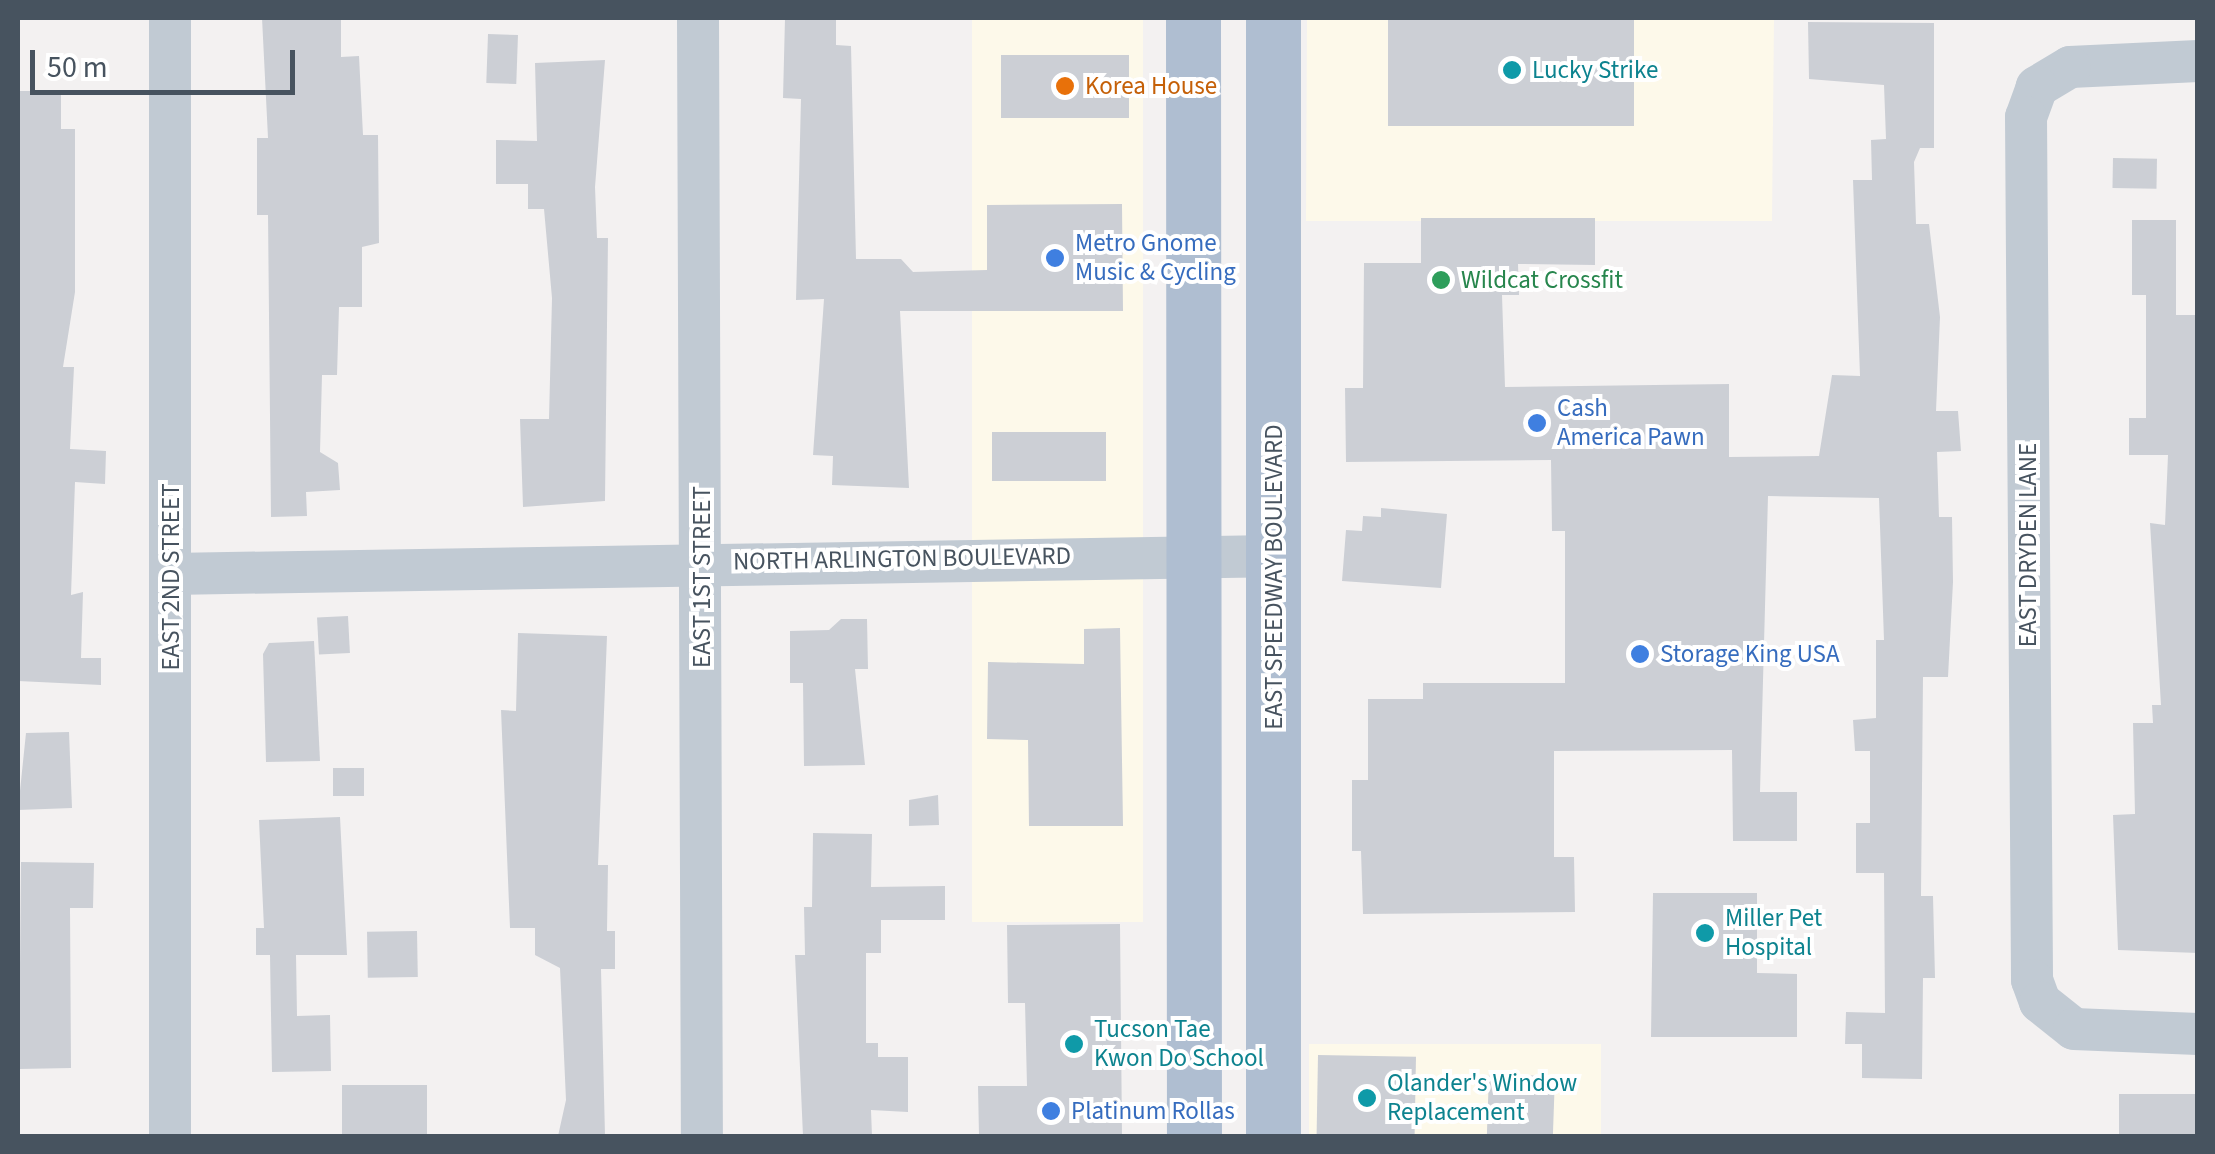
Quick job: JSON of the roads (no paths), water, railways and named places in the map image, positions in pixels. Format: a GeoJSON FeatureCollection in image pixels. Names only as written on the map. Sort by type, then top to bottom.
{"type":"FeatureCollection","features":[{"type":"Feature","properties":{"kind":"main road"},"geometry":{"type":"LineString","coordinates":[[1193,18],[1194,1136]]}},
{"type":"Feature","properties":{"kind":"main road","name":"EAST SPEEDWAY BOULEVARD"},"geometry":{"type":"LineString","coordinates":[[1272,18],[1273,1136]]}},
{"type":"Feature","properties":{"kind":"street","name":"EAST 2ND STREET"},"geometry":{"type":"LineString","coordinates":[[170,18],[170,1136]]}},
{"type":"Feature","properties":{"kind":"street","name":"EAST 1ST STREET"},"geometry":{"type":"LineString","coordinates":[[698,18],[703,561],[702,1136]]}},
{"type":"Feature","properties":{"kind":"street","name":"EAST DRYDEN LANE"},"geometry":{"type":"LineString","coordinates":[[2198,61],[2070,67],[2038,87],[2026,116],[2032,980],[2040,1002],[2074,1028],[2198,1034]]}},
{"type":"Feature","properties":{"kind":"street","name":"NORTH ARLINGTON BOULEVARD"},"geometry":{"type":"LineString","coordinates":[[172,574],[703,561],[1274,556]]}},
{"type":"Feature","properties":{"kind":"place","name":"Lucky Strike"},"geometry":{"type":"Point","coordinates":[1512,70]}},
{"type":"Feature","properties":{"kind":"place","name":"Korea House"},"geometry":{"type":"Point","coordinates":[1065,86]}},
{"type":"Feature","properties":{"kind":"place","name":"Metro Gnome Music & Cycling"},"geometry":{"type":"Point","coordinates":[1055,258]}},
{"type":"Feature","properties":{"kind":"place","name":"Wildcat Crossfit"},"geometry":{"type":"Point","coordinates":[1441,280]}},
{"type":"Feature","properties":{"kind":"place","name":"Cash America Pawn"},"geometry":{"type":"Point","coordinates":[1537,423]}},
{"type":"Feature","properties":{"kind":"place","name":"Storage King USA"},"geometry":{"type":"Point","coordinates":[1640,654]}},
{"type":"Feature","properties":{"kind":"place","name":"Miller Pet Hospital"},"geometry":{"type":"Point","coordinates":[1705,933]}},
{"type":"Feature","properties":{"kind":"place","name":"Tucson Tae Kwon Do School"},"geometry":{"type":"Point","coordinates":[1074,1044]}},
{"type":"Feature","properties":{"kind":"place","name":"Olander's Window Replacement"},"geometry":{"type":"Point","coordinates":[1367,1098]}},
{"type":"Feature","properties":{"kind":"place","name":"Platinum Rollas"},"geometry":{"type":"Point","coordinates":[1051,1111]}}]}
